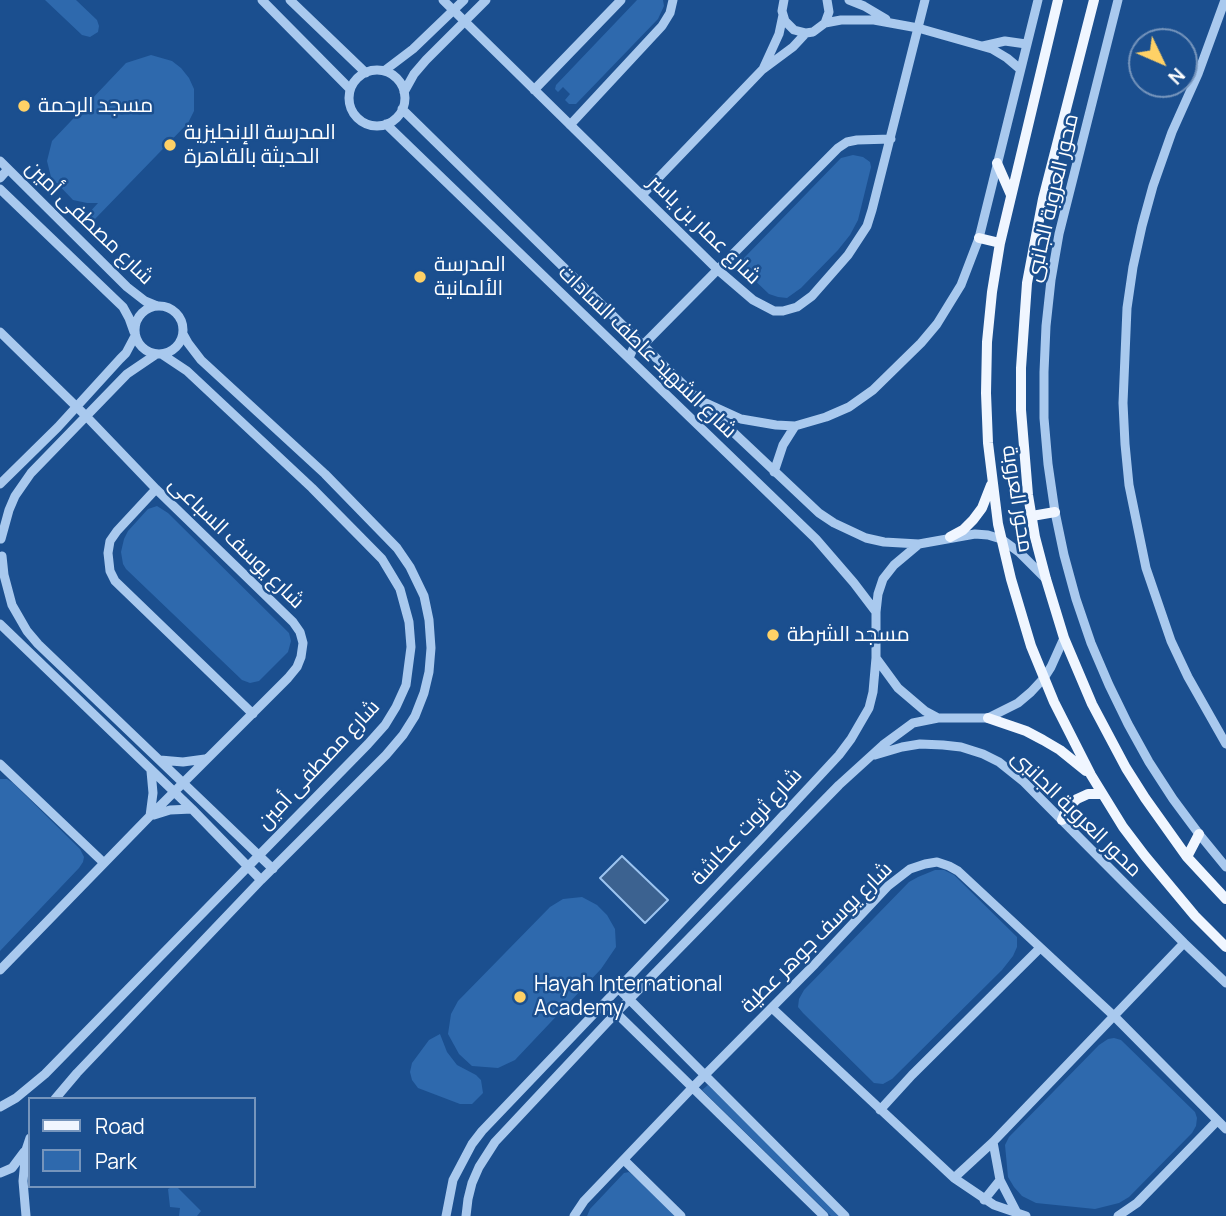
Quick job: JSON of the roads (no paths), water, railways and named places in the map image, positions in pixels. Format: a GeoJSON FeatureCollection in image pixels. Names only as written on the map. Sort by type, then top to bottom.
{"type":"FeatureCollection","features":[{"type":"Feature","properties":{"kind":"main road","name":"محور العروبة"},"geometry":{"type":"LineString","coordinates":[[1058,0],[1000,243],[992,292],[987,342],[988,443],[1002,539],[1020,612],[1044,678],[1101,794],[1169,886],[1226,947]]}},
{"type":"Feature","properties":{"kind":"main road","name":"محور العروبة"},"geometry":{"type":"LineString","coordinates":[[1094,0],[1043,199],[1027,283],[1020,368],[1023,453],[1032,516],[1046,579],[1064,638],[1092,704],[1145,798],[1187,857],[1226,899]]}},
{"type":"Feature","properties":{"kind":"main road"},"geometry":{"type":"LineString","coordinates":[[997,163],[1011,195]]}},
{"type":"Feature","properties":{"kind":"main road"},"geometry":{"type":"LineString","coordinates":[[979,239],[1000,243]]}},
{"type":"Feature","properties":{"kind":"main road"},"geometry":{"type":"LineString","coordinates":[[950,537],[963,530],[977,514],[992,482]]}},
{"type":"Feature","properties":{"kind":"main road"},"geometry":{"type":"LineString","coordinates":[[1032,516],[1055,512]]}},
{"type":"Feature","properties":{"kind":"main road"},"geometry":{"type":"LineString","coordinates":[[988,718],[1007,723],[1043,740],[1091,775]]}},
{"type":"Feature","properties":{"kind":"main road"},"geometry":{"type":"LineString","coordinates":[[1062,820],[1067,808],[1077,799],[1088,794],[1101,794]]}},
{"type":"Feature","properties":{"kind":"main road"},"geometry":{"type":"LineString","coordinates":[[1187,857],[1199,834]]}},
{"type":"Feature","properties":{"kind":"street"},"geometry":{"type":"LineString","coordinates":[[262,0],[350,89]]}},
{"type":"Feature","properties":{"kind":"street"},"geometry":{"type":"LineString","coordinates":[[290,0],[366,72]]}},
{"type":"Feature","properties":{"kind":"street","name":"شارع عمار بن ياسر"},"geometry":{"type":"LineString","coordinates":[[443,0],[718,270],[752,300],[774,311],[789,310],[803,304],[848,255],[867,226],[925,0]]}},
{"type":"Feature","properties":{"kind":"street"},"geometry":{"type":"LineString","coordinates":[[384,71],[413,49],[464,0]]}},
{"type":"Feature","properties":{"kind":"street"},"geometry":{"type":"LineString","coordinates":[[404,92],[426,60],[486,0]]}},
{"type":"Feature","properties":{"kind":"street"},"geometry":{"type":"LineString","coordinates":[[534,90],[621,0]]}},
{"type":"Feature","properties":{"kind":"street"},"geometry":{"type":"LineString","coordinates":[[570,125],[662,26],[670,13],[673,0]]}},
{"type":"Feature","properties":{"kind":"street"},"geometry":{"type":"LineString","coordinates":[[642,195],[762,70],[786,53],[806,33],[825,23],[829,12],[827,0]]}},
{"type":"Feature","properties":{"kind":"street"},"geometry":{"type":"LineString","coordinates":[[849,0],[891,22]]}},
{"type":"Feature","properties":{"kind":"street"},"geometry":{"type":"LineString","coordinates":[[979,239],[1038,0]]}},
{"type":"Feature","properties":{"kind":"street","name":"محور العروبة الجانبى"},"geometry":{"type":"LineString","coordinates":[[1118,0],[1059,234],[1051,280],[1045,349],[1044,418],[1048,464],[1055,512],[1076,599],[1109,685],[1149,762],[1173,799],[1226,867]]}},
{"type":"Feature","properties":{"kind":"street"},"geometry":{"type":"LineString","coordinates":[[1225,0],[1202,63],[1172,132],[1142,226],[1127,309],[1123,403],[1129,485],[1146,568],[1188,677],[1226,744]]}},
{"type":"Feature","properties":{"kind":"street"},"geometry":{"type":"LineString","coordinates":[[783,5],[789,26],[806,33]]}},
{"type":"Feature","properties":{"kind":"street"},"geometry":{"type":"LineString","coordinates":[[762,70],[779,34],[783,5]]}},
{"type":"Feature","properties":{"kind":"street"},"geometry":{"type":"LineString","coordinates":[[825,23],[858,19],[918,28],[983,46],[1000,53],[1020,69]]}},
{"type":"Feature","properties":{"kind":"street"},"geometry":{"type":"LineString","coordinates":[[983,46],[1005,41],[1026,44]]}},
{"type":"Feature","properties":{"kind":"street"},"geometry":{"type":"LineString","coordinates":[[384,71],[397,79],[404,92],[405,101],[393,121],[372,126],[358,119],[349,105],[350,89],[356,79],[366,72],[384,71]]}},
{"type":"Feature","properties":{"kind":"street","name":"شارع الشهيد عاطف السادات"},"geometry":{"type":"LineString","coordinates":[[402,109],[698,399],[819,513],[850,531],[884,542],[919,544]]}},
{"type":"Feature","properties":{"kind":"street","name":"شارع الشهيد عاطف السادات"},"geometry":{"type":"LineString","coordinates":[[386,124],[816,539],[876,612]]}},
{"type":"Feature","properties":{"kind":"street"},"geometry":{"type":"LineString","coordinates":[[629,358],[633,349],[643,345],[838,148],[857,140],[891,139]]}},
{"type":"Feature","properties":{"kind":"street","name":"شارع مصطفى أمين"},"geometry":{"type":"LineString","coordinates":[[0,161],[127,287],[156,306]]}},
{"type":"Feature","properties":{"kind":"street"},"geometry":{"type":"LineString","coordinates":[[0,178],[8,169]]}},
{"type":"Feature","properties":{"kind":"street","name":"شارع مصطفى أمين"},"geometry":{"type":"LineString","coordinates":[[0,189],[122,307],[135,334]]}},
{"type":"Feature","properties":{"kind":"street","name":"شارع الشهيد عاطف السادات"},"geometry":{"type":"LineString","coordinates":[[698,399],[741,418],[776,425],[795,426],[849,407],[889,376],[946,312],[961,285],[979,239]]}},
{"type":"Feature","properties":{"kind":"street"},"geometry":{"type":"LineString","coordinates":[[0,484],[126,353],[140,314],[156,306],[163,306],[172,309],[179,316],[183,324],[180,344],[173,351],[159,355],[127,373],[23,483],[9,510],[0,538],[1,559],[12,605],[38,644],[273,869]]}},
{"type":"Feature","properties":{"kind":"street"},"geometry":{"type":"LineString","coordinates":[[616,345],[625,340],[629,332]]}},
{"type":"Feature","properties":{"kind":"street"},"geometry":{"type":"LineString","coordinates":[[135,334],[142,348],[159,355]]}},
{"type":"Feature","properties":{"kind":"street","name":"شارع مصطفى أمين"},"geometry":{"type":"LineString","coordinates":[[57,1097],[261,880],[386,755],[403,735],[418,709],[429,672],[432,648],[424,596],[415,575],[397,548],[325,474],[201,360],[183,334]]}},
{"type":"Feature","properties":{"kind":"street","name":"شارع يوسف السباعى"},"geometry":{"type":"LineString","coordinates":[[0,970],[297,667],[303,643],[293,622],[156,489],[86,416],[2,338]]}},
{"type":"Feature","properties":{"kind":"street","name":"شارع مصطفى أمين"},"geometry":{"type":"LineString","coordinates":[[0,1107],[16,1098],[45,1074],[385,725],[401,698],[410,664],[410,622],[400,589],[393,575],[374,551],[312,488],[187,371],[159,355]]}},
{"type":"Feature","properties":{"kind":"street"},"geometry":{"type":"LineString","coordinates":[[774,472],[783,445],[795,426]]}},
{"type":"Feature","properties":{"kind":"street"},"geometry":{"type":"LineString","coordinates":[[312,488],[325,474]]}},
{"type":"Feature","properties":{"kind":"street"},"geometry":{"type":"LineString","coordinates":[[321,497],[334,483]]}},
{"type":"Feature","properties":{"kind":"street"},"geometry":{"type":"LineString","coordinates":[[156,489],[110,541],[107,553],[110,571],[115,581],[253,714]]}},
{"type":"Feature","properties":{"kind":"street","name":"شارع ثروت عكاشة"},"geometry":{"type":"LineString","coordinates":[[446,1216],[453,1180],[477,1138],[761,839],[852,739],[869,708],[873,692],[878,594],[883,579],[894,565],[919,544],[975,534],[1002,539]]}},
{"type":"Feature","properties":{"kind":"street"},"geometry":{"type":"LineString","coordinates":[[1002,539],[1046,579]]}},
{"type":"Feature","properties":{"kind":"street"},"geometry":{"type":"LineString","coordinates":[[0,624],[192,809],[261,880]]}},
{"type":"Feature","properties":{"kind":"street","name":"شارع ثروت عكاشة"},"geometry":{"type":"LineString","coordinates":[[466,1216],[472,1184],[495,1142],[616,1013],[839,785],[896,734],[913,723],[938,718],[988,718],[1018,703],[1044,678],[1064,638]]}},
{"type":"Feature","properties":{"kind":"street"},"geometry":{"type":"LineString","coordinates":[[876,658],[898,688],[918,706],[938,718]]}},
{"type":"Feature","properties":{"kind":"street","name":"محور العروبة الجانبى"},"geometry":{"type":"LineString","coordinates":[[870,757],[920,744],[961,747],[983,754],[1013,772],[1226,983]]}},
{"type":"Feature","properties":{"kind":"street"},"geometry":{"type":"LineString","coordinates":[[160,760],[183,762],[207,759]]}},
{"type":"Feature","properties":{"kind":"street"},"geometry":{"type":"LineString","coordinates":[[0,764],[104,863]]}},
{"type":"Feature","properties":{"kind":"street"},"geometry":{"type":"LineString","coordinates":[[150,769],[153,793],[149,817],[170,810],[192,809]]}},
{"type":"Feature","properties":{"kind":"street","name":"شارع يوسف جوهر عطية"},"geometry":{"type":"LineString","coordinates":[[574,1216],[584,1201],[888,886],[910,869],[937,862],[958,872],[1114,1016],[1226,1129]]}},
{"type":"Feature","properties":{"kind":"street"},"geometry":{"type":"LineString","coordinates":[[954,1178],[993,1142],[1184,943]]}},
{"type":"Feature","properties":{"kind":"street"},"geometry":{"type":"LineString","coordinates":[[880,1110],[1040,948]]}},
{"type":"Feature","properties":{"kind":"street"},"geometry":{"type":"LineString","coordinates":[[619,989],[845,1216]]}},
{"type":"Feature","properties":{"kind":"street"},"geometry":{"type":"LineString","coordinates":[[606,1003],[824,1216]]}},
{"type":"Feature","properties":{"kind":"street"},"geometry":{"type":"LineString","coordinates":[[772,1007],[954,1178],[984,1200],[1022,1214]]}},
{"type":"Feature","properties":{"kind":"street"},"geometry":{"type":"LineString","coordinates":[[526,1084],[539,1095]]}},
{"type":"Feature","properties":{"kind":"street"},"geometry":{"type":"LineString","coordinates":[[517,1094],[525,1098],[529,1106]]}},
{"type":"Feature","properties":{"kind":"street"},"geometry":{"type":"LineString","coordinates":[[1118,1216],[1137,1203],[1217,1121]]}},
{"type":"Feature","properties":{"kind":"street"},"geometry":{"type":"LineString","coordinates":[[993,1142],[1000,1180],[1022,1214]]}},
{"type":"Feature","properties":{"kind":"street"},"geometry":{"type":"LineString","coordinates":[[26,1216],[23,1181],[28,1144]]}},
{"type":"Feature","properties":{"kind":"street"},"geometry":{"type":"LineString","coordinates":[[0,1173],[12,1168],[26,1150]]}},
{"type":"Feature","properties":{"kind":"street"},"geometry":{"type":"LineString","coordinates":[[624,1160],[681,1216]]}},
{"type":"Feature","properties":{"kind":"street"},"geometry":{"type":"LineString","coordinates":[[984,1200],[1000,1180]]}},
{"type":"Feature","properties":{"kind":"place","name":"مسجد الرحمة"},"geometry":{"type":"Point","coordinates":[24,106]}},
{"type":"Feature","properties":{"kind":"place","name":"المدرسة الإنجليزية الحديثة بالقاهرة"},"geometry":{"type":"Point","coordinates":[170,145]}},
{"type":"Feature","properties":{"kind":"place","name":"المدرسة الألمانية"},"geometry":{"type":"Point","coordinates":[420,277]}},
{"type":"Feature","properties":{"kind":"place","name":"مسجد الشرطة"},"geometry":{"type":"Point","coordinates":[773,635]}},
{"type":"Feature","properties":{"kind":"place","name":"Hayah International Academy"},"geometry":{"type":"Point","coordinates":[520,997]}}]}
